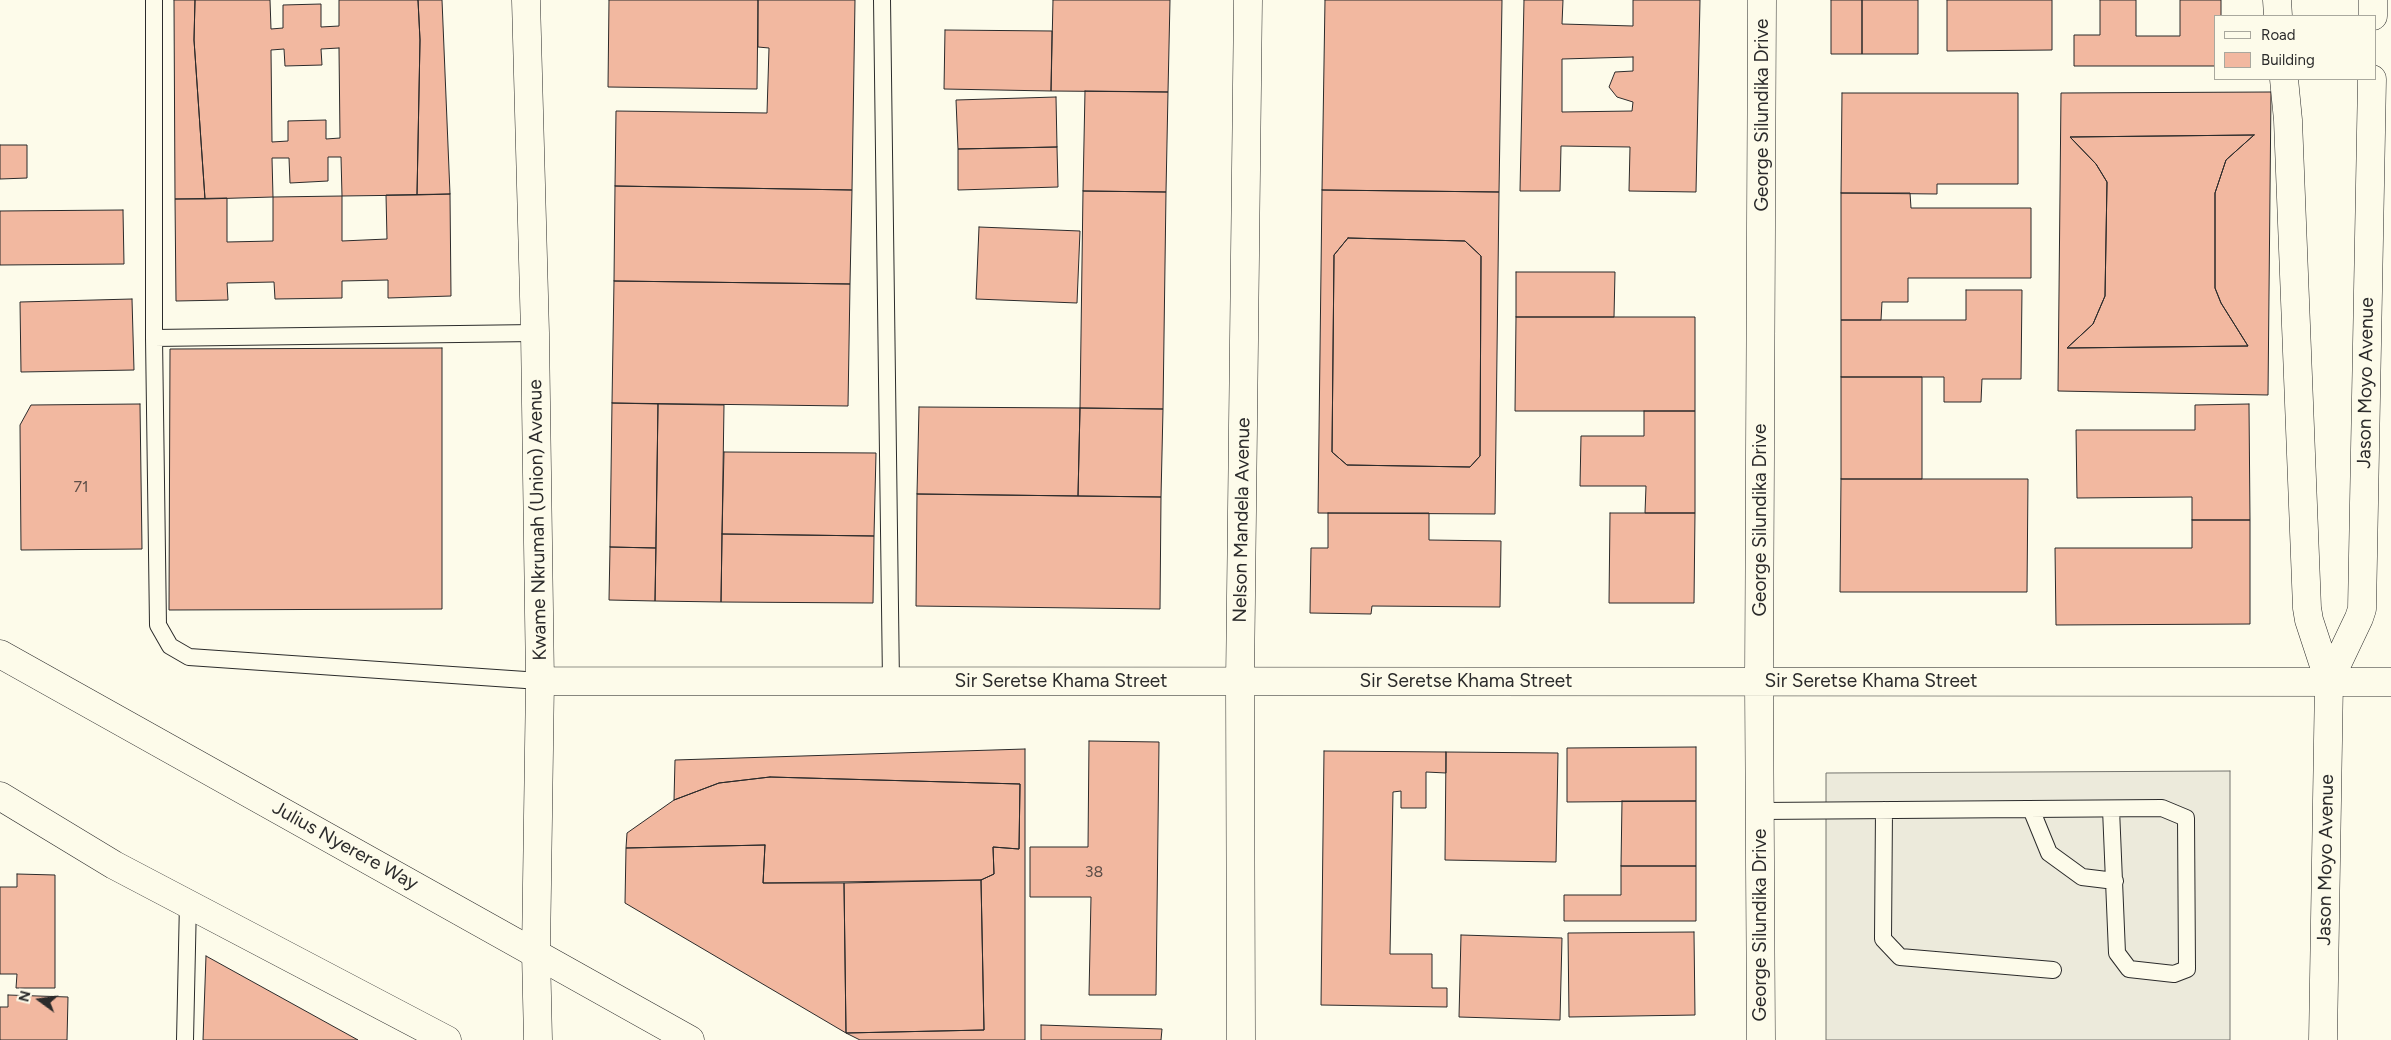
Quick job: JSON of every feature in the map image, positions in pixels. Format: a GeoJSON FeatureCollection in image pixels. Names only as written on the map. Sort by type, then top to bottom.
{"type":"FeatureCollection","features":[{"type":"Feature","properties":{"kind":"street","name":"Kwame Nkrumah (Union) Avenue"},"geometry":{"type":"LineString","coordinates":[[526,0],[535,333],[540,681],[536,952],[538,1040]]}},
{"type":"Feature","properties":{"kind":"street","name":"Nelson Mandela Avenue"},"geometry":{"type":"LineString","coordinates":[[1242,1040],[1240,681],[1248,0]]}},
{"type":"Feature","properties":{"kind":"street","name":"George Silundika Drive"},"geometry":{"type":"LineString","coordinates":[[1761,1040],[1759,681],[1762,0]]}},
{"type":"Feature","properties":{"kind":"street"},"geometry":{"type":"LineString","coordinates":[[2277,0],[2278,15]]}},
{"type":"Feature","properties":{"kind":"street"},"geometry":{"type":"LineString","coordinates":[[2373,0],[2373,15]]}},
{"type":"Feature","properties":{"kind":"street","name":"Jason Moyo Avenue"},"geometry":{"type":"LineString","coordinates":[[2284,80],[2288,130],[2308,608],[2309,620],[2329,681],[2323,1040]]}},
{"type":"Feature","properties":{"kind":"street","name":"Jason Moyo Avenue"},"geometry":{"type":"LineString","coordinates":[[2329,681],[2362,609],[2372,80]]}},
{"type":"Feature","properties":{"kind":"street","name":"Julius Nyerere Way"},"geometry":{"type":"LineString","coordinates":[[0,654],[536,952],[690,1040]]}},
{"type":"Feature","properties":{"kind":"street","name":"Sir Seretse Khama Street"},"geometry":{"type":"LineString","coordinates":[[540,681],[2391,682]]}},
{"type":"Feature","properties":{"kind":"street"},"geometry":{"type":"LineString","coordinates":[[0,796],[114,865],[188,902],[448,1040]]}},
{"type":"Feature","properties":{"kind":"lane"},"geometry":{"type":"LineString","coordinates":[[154,0],[154,338],[158,625],[170,646],[189,657],[540,681]]}},
{"type":"Feature","properties":{"kind":"lane"},"geometry":{"type":"LineString","coordinates":[[882,0],[891,682]]}},
{"type":"Feature","properties":{"kind":"lane"},"geometry":{"type":"LineString","coordinates":[[154,338],[535,333]]}},
{"type":"Feature","properties":{"kind":"lane"},"geometry":{"type":"LineString","coordinates":[[1760,811],[2162,808],[2186,818],[2187,969],[2174,974],[2128,969],[2118,953],[2111,809]]}},
{"type":"Feature","properties":{"kind":"lane"},"geometry":{"type":"LineString","coordinates":[[2030,809],[2049,853],[2082,877],[2115,881]]}},
{"type":"Feature","properties":{"kind":"lane"},"geometry":{"type":"LineString","coordinates":[[1884,810],[1884,939],[1900,957],[2053,970]]}},
{"type":"Feature","properties":{"kind":"lane"},"geometry":{"type":"LineString","coordinates":[[185,1040],[188,902]]}},
{"type":"Feature","properties":{"kind":"shaded area"},"geometry":{"type":"Polygon","coordinates":[[[2230,771],[2230,1040],[1826,1040],[1826,773],[2230,771]]]}},
{"type":"Feature","properties":{"kind":"building"},"geometry":{"type":"Polygon","coordinates":[[[174,0],[195,0],[194,40],[205,199],[175,199],[174,0]]]}},
{"type":"Feature","properties":{"kind":"building"},"geometry":{"type":"Polygon","coordinates":[[[195,0],[270,0],[271,29],[283,28],[283,5],[321,4],[321,27],[339,26],[339,0],[418,0],[420,40],[417,195],[342,196],[341,157],[328,157],[328,181],[290,183],[289,158],[272,158],[273,197],[205,199],[194,40],[195,0]],[[339,48],[321,49],[322,65],[285,66],[284,49],[271,50],[272,142],[288,141],[288,121],[326,120],[326,139],[340,138],[339,48]]]}},
{"type":"Feature","properties":{"kind":"building"},"geometry":{"type":"Polygon","coordinates":[[[418,0],[442,0],[450,194],[417,195],[420,40],[418,0]]]}},
{"type":"Feature","properties":{"kind":"building"},"geometry":{"type":"Polygon","coordinates":[[[609,0],[758,0],[757,89],[608,87],[609,0]]]}},
{"type":"Feature","properties":{"kind":"building"},"geometry":{"type":"Polygon","coordinates":[[[758,0],[855,0],[852,190],[615,186],[616,111],[767,113],[769,48],[758,47],[758,0]]]}},
{"type":"Feature","properties":{"kind":"building"},"geometry":{"type":"Polygon","coordinates":[[[1053,0],[1170,0],[1168,92],[1051,91],[1053,0]]]}},
{"type":"Feature","properties":{"kind":"building"},"geometry":{"type":"Polygon","coordinates":[[[1325,0],[1502,0],[1499,192],[1322,190],[1325,0]]]}},
{"type":"Feature","properties":{"kind":"building"},"geometry":{"type":"Polygon","coordinates":[[[1524,0],[1563,0],[1562,24],[1633,26],[1633,0],[1700,0],[1696,192],[1629,191],[1630,147],[1561,146],[1560,191],[1520,191],[1524,0]],[[1633,57],[1562,59],[1562,112],[1632,111],[1633,102],[1617,97],[1609,87],[1615,72],[1633,71],[1633,57]]]}},
{"type":"Feature","properties":{"kind":"building"},"geometry":{"type":"Polygon","coordinates":[[[1831,0],[1862,0],[1862,54],[1831,54],[1831,0]]]}},
{"type":"Feature","properties":{"kind":"building"},"geometry":{"type":"Polygon","coordinates":[[[1862,0],[1918,0],[1918,54],[1862,54],[1862,0]]]}},
{"type":"Feature","properties":{"kind":"building"},"geometry":{"type":"Polygon","coordinates":[[[1947,0],[2052,0],[2052,50],[1947,51],[1947,0]]]}},
{"type":"Feature","properties":{"kind":"building"},"geometry":{"type":"Polygon","coordinates":[[[2100,0],[2136,0],[2136,36],[2180,36],[2180,0],[2221,0],[2221,15],[2214,15],[2214,66],[2074,66],[2074,35],[2100,35],[2100,0]]]}},
{"type":"Feature","properties":{"kind":"building"},"geometry":{"type":"Polygon","coordinates":[[[945,30],[1052,31],[1051,91],[944,89],[945,30]]]}},
{"type":"Feature","properties":{"kind":"building"},"geometry":{"type":"Polygon","coordinates":[[[1085,91],[1168,92],[1166,192],[1083,191],[1085,91]]]}},
{"type":"Feature","properties":{"kind":"building"},"geometry":{"type":"Polygon","coordinates":[[[2271,92],[2268,395],[2058,391],[2061,93],[2271,92]],[[2254,135],[2070,137],[2096,164],[2107,182],[2105,296],[2093,324],[2067,348],[2248,346],[2221,303],[2215,288],[2215,193],[2226,160],[2254,135]]]}},
{"type":"Feature","properties":{"kind":"building"},"geometry":{"type":"Polygon","coordinates":[[[1842,93],[2018,93],[2018,184],[1937,184],[1937,194],[1841,193],[1842,93]]]}},
{"type":"Feature","properties":{"kind":"building"},"geometry":{"type":"Polygon","coordinates":[[[1056,97],[1057,147],[958,149],[956,100],[1056,97]]]}},
{"type":"Feature","properties":{"kind":"building"},"geometry":{"type":"Polygon","coordinates":[[[2254,135],[2226,160],[2215,193],[2215,288],[2221,303],[2248,346],[2067,348],[2093,324],[2105,296],[2107,182],[2096,164],[2070,137],[2254,135]]]}},
{"type":"Feature","properties":{"kind":"building"},"geometry":{"type":"Polygon","coordinates":[[[0,145],[27,145],[27,178],[0,179],[0,145]]]}},
{"type":"Feature","properties":{"kind":"building"},"geometry":{"type":"Polygon","coordinates":[[[1057,147],[1058,187],[958,190],[958,149],[1057,147]]]}},
{"type":"Feature","properties":{"kind":"building"},"geometry":{"type":"Polygon","coordinates":[[[615,186],[852,190],[850,284],[614,281],[615,186]]]}},
{"type":"Feature","properties":{"kind":"building"},"geometry":{"type":"Polygon","coordinates":[[[1322,190],[1499,192],[1495,514],[1318,513],[1322,190]],[[1348,238],[1334,255],[1332,452],[1347,465],[1470,467],[1480,456],[1481,256],[1465,241],[1348,238]]]}},
{"type":"Feature","properties":{"kind":"building"},"geometry":{"type":"Polygon","coordinates":[[[1083,191],[1166,192],[1163,409],[1080,408],[1083,191]]]}},
{"type":"Feature","properties":{"kind":"building"},"geometry":{"type":"Polygon","coordinates":[[[1841,193],[1910,193],[1911,208],[2031,208],[2031,278],[1908,278],[1908,302],[1882,302],[1881,320],[1841,320],[1841,193]]]}},
{"type":"Feature","properties":{"kind":"building"},"geometry":{"type":"Polygon","coordinates":[[[450,194],[451,296],[388,298],[388,280],[342,281],[342,298],[275,299],[274,282],[227,283],[228,300],[176,301],[175,199],[227,198],[227,242],[273,241],[273,197],[342,196],[342,241],[387,239],[386,195],[450,194]]]}},
{"type":"Feature","properties":{"kind":"building"},"geometry":{"type":"Polygon","coordinates":[[[123,210],[124,264],[0,265],[0,211],[123,210]]]}},
{"type":"Feature","properties":{"kind":"building"},"geometry":{"type":"Polygon","coordinates":[[[979,227],[1080,231],[1077,303],[976,299],[979,227]]]}},
{"type":"Feature","properties":{"kind":"building"},"geometry":{"type":"Polygon","coordinates":[[[1348,238],[1465,241],[1481,256],[1480,456],[1470,467],[1347,465],[1332,452],[1334,255],[1348,238]]]}},
{"type":"Feature","properties":{"kind":"building"},"geometry":{"type":"Polygon","coordinates":[[[1516,272],[1615,272],[1614,317],[1516,317],[1516,272]]]}},
{"type":"Feature","properties":{"kind":"building"},"geometry":{"type":"Polygon","coordinates":[[[614,281],[850,284],[848,406],[612,403],[614,281]]]}},
{"type":"Feature","properties":{"kind":"building"},"geometry":{"type":"Polygon","coordinates":[[[1966,290],[2022,290],[2021,379],[1982,379],[1981,402],[1944,402],[1944,377],[1841,377],[1841,320],[1966,320],[1966,290]]]}},
{"type":"Feature","properties":{"kind":"building"},"geometry":{"type":"Polygon","coordinates":[[[132,299],[134,370],[21,372],[20,302],[132,299]]]}},
{"type":"Feature","properties":{"kind":"building"},"geometry":{"type":"Polygon","coordinates":[[[1516,317],[1695,317],[1695,411],[1515,411],[1516,317]]]}},
{"type":"Feature","properties":{"kind":"building"},"geometry":{"type":"Polygon","coordinates":[[[442,348],[442,609],[169,610],[170,349],[442,348]]]}},
{"type":"Feature","properties":{"kind":"building"},"geometry":{"type":"Polygon","coordinates":[[[1841,377],[1922,377],[1922,479],[1841,479],[1841,377]]]}},
{"type":"Feature","properties":{"kind":"building"},"geometry":{"type":"Polygon","coordinates":[[[612,403],[658,404],[656,548],[610,547],[612,403]]]}},
{"type":"Feature","properties":{"kind":"building"},"geometry":{"type":"Polygon","coordinates":[[[140,404],[142,549],[21,550],[20,425],[31,405],[140,404]]]}},
{"type":"Feature","properties":{"kind":"building"},"geometry":{"type":"Polygon","coordinates":[[[658,404],[724,405],[721,602],[655,601],[658,404]]]}},
{"type":"Feature","properties":{"kind":"building"},"geometry":{"type":"Polygon","coordinates":[[[2249,404],[2250,520],[2192,520],[2192,497],[2077,498],[2076,430],[2195,430],[2195,405],[2249,404]]]}},
{"type":"Feature","properties":{"kind":"building"},"geometry":{"type":"Polygon","coordinates":[[[919,407],[1080,408],[1078,496],[917,494],[919,407]]]}},
{"type":"Feature","properties":{"kind":"building"},"geometry":{"type":"Polygon","coordinates":[[[1080,408],[1163,409],[1161,497],[1078,496],[1080,408]]]}},
{"type":"Feature","properties":{"kind":"building"},"geometry":{"type":"Polygon","coordinates":[[[1644,411],[1695,411],[1695,513],[1645,513],[1646,486],[1580,486],[1581,436],[1644,436],[1644,411]]]}},
{"type":"Feature","properties":{"kind":"building"},"geometry":{"type":"Polygon","coordinates":[[[724,452],[876,453],[874,536],[722,534],[724,452]]]}},
{"type":"Feature","properties":{"kind":"building"},"geometry":{"type":"Polygon","coordinates":[[[1841,479],[2028,479],[2027,592],[1840,592],[1841,479]]]}},
{"type":"Feature","properties":{"kind":"building"},"geometry":{"type":"Polygon","coordinates":[[[917,494],[1161,497],[1160,609],[916,606],[917,494]]]}},
{"type":"Feature","properties":{"kind":"building"},"geometry":{"type":"Polygon","coordinates":[[[1328,513],[1429,513],[1429,540],[1501,541],[1500,607],[1372,606],[1371,614],[1310,613],[1311,548],[1328,548],[1328,513]]]}},
{"type":"Feature","properties":{"kind":"building"},"geometry":{"type":"Polygon","coordinates":[[[1610,513],[1695,513],[1694,603],[1609,603],[1610,513]]]}},
{"type":"Feature","properties":{"kind":"building"},"geometry":{"type":"Polygon","coordinates":[[[2192,520],[2250,520],[2250,624],[2056,625],[2055,548],[2192,548],[2192,520]]]}},
{"type":"Feature","properties":{"kind":"building"},"geometry":{"type":"Polygon","coordinates":[[[722,534],[874,536],[873,603],[721,602],[722,534]]]}},
{"type":"Feature","properties":{"kind":"building"},"geometry":{"type":"Polygon","coordinates":[[[610,547],[656,548],[655,601],[609,600],[610,547]]]}},
{"type":"Feature","properties":{"kind":"building"},"geometry":{"type":"Polygon","coordinates":[[[1089,741],[1159,742],[1156,995],[1089,995],[1091,897],[1030,897],[1030,847],[1088,847],[1089,741]]]}},
{"type":"Feature","properties":{"kind":"building"},"geometry":{"type":"Polygon","coordinates":[[[1696,747],[1696,801],[1567,802],[1567,748],[1696,747]]]}},
{"type":"Feature","properties":{"kind":"building"},"geometry":{"type":"Polygon","coordinates":[[[1025,749],[1025,1040],[860,1040],[846,1033],[984,1030],[981,880],[994,874],[993,847],[1019,849],[1020,784],[770,777],[719,783],[674,800],[675,760],[1025,749]]]}},
{"type":"Feature","properties":{"kind":"building"},"geometry":{"type":"Polygon","coordinates":[[[1324,751],[1446,752],[1446,773],[1426,772],[1426,808],[1401,808],[1401,791],[1393,792],[1390,954],[1432,954],[1432,988],[1447,988],[1447,1007],[1321,1005],[1324,751]]]}},
{"type":"Feature","properties":{"kind":"building"},"geometry":{"type":"Polygon","coordinates":[[[1446,752],[1558,753],[1556,862],[1445,860],[1446,752]]]}},
{"type":"Feature","properties":{"kind":"building"},"geometry":{"type":"Polygon","coordinates":[[[770,777],[1020,784],[1019,849],[993,847],[994,874],[981,880],[763,883],[765,845],[626,848],[627,833],[674,800],[719,783],[770,777]]]}},
{"type":"Feature","properties":{"kind":"building"},"geometry":{"type":"Polygon","coordinates":[[[1622,801],[1696,801],[1696,866],[1621,866],[1622,801]]]}},
{"type":"Feature","properties":{"kind":"building"},"geometry":{"type":"Polygon","coordinates":[[[765,845],[763,883],[844,883],[846,1033],[625,903],[626,848],[765,845]]]}},
{"type":"Feature","properties":{"kind":"building"},"geometry":{"type":"Polygon","coordinates":[[[1621,866],[1696,866],[1696,921],[1564,921],[1564,895],[1621,895],[1621,866]]]}},
{"type":"Feature","properties":{"kind":"building"},"geometry":{"type":"Polygon","coordinates":[[[17,874],[55,875],[55,988],[16,988],[17,974],[0,974],[0,887],[17,887],[17,874]]]}},
{"type":"Feature","properties":{"kind":"building"},"geometry":{"type":"Polygon","coordinates":[[[981,880],[984,1030],[846,1033],[844,883],[981,880]]]}},
{"type":"Feature","properties":{"kind":"building"},"geometry":{"type":"Polygon","coordinates":[[[1694,932],[1695,1015],[1569,1017],[1568,933],[1694,932]]]}},
{"type":"Feature","properties":{"kind":"building"},"geometry":{"type":"Polygon","coordinates":[[[1461,935],[1562,938],[1560,1020],[1459,1017],[1461,935]]]}},
{"type":"Feature","properties":{"kind":"building"},"geometry":{"type":"Polygon","coordinates":[[[206,956],[358,1040],[203,1040],[206,956]]]}},
{"type":"Feature","properties":{"kind":"building"},"geometry":{"type":"Polygon","coordinates":[[[8,995],[68,997],[67,1040],[0,1040],[0,1007],[8,1007],[8,995]]]}},
{"type":"Feature","properties":{"kind":"building"},"geometry":{"type":"Polygon","coordinates":[[[1041,1025],[1162,1029],[1161,1040],[1041,1040],[1041,1025]]]}}]}
